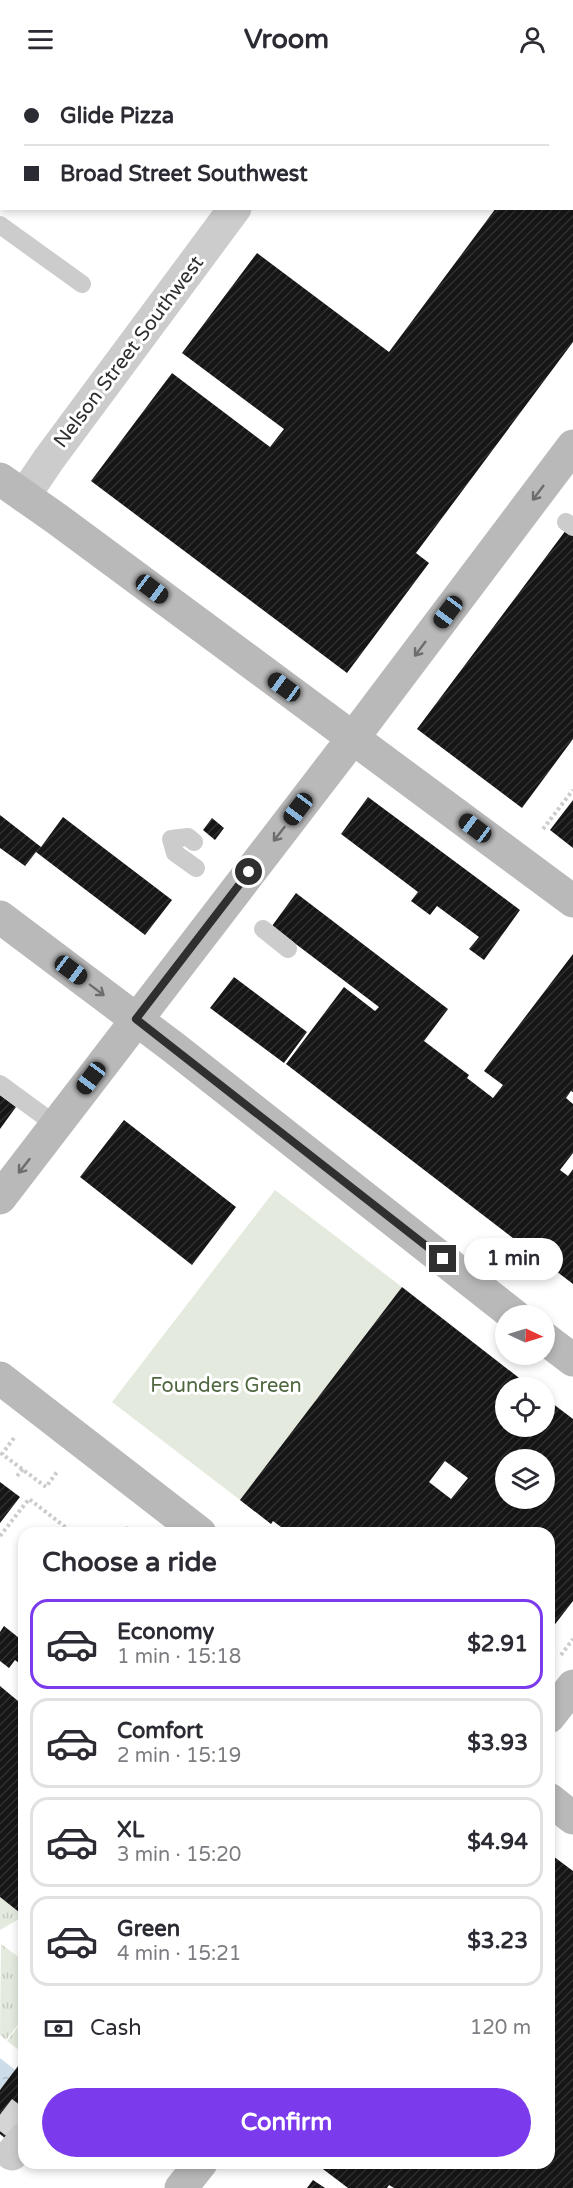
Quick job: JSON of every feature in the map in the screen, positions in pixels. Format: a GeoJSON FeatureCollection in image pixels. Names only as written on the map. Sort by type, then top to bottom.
{"type":"FeatureCollection","features":[{"type":"Feature","properties":{"kind":"street","name":"Nelson Street Southwest"},"geometry":{"type":"LineString","coordinates":[[12,488],[49,459],[235,210]]}},
{"type":"Feature","properties":{"kind":"street"},"geometry":{"type":"LineString","coordinates":[[0,1198],[353,738],[573,446]]}},
{"type":"Feature","properties":{"kind":"street"},"geometry":{"type":"LineString","coordinates":[[12,488],[573,901]]}},
{"type":"Feature","properties":{"kind":"street"},"geometry":{"type":"LineString","coordinates":[[0,916],[136,1019],[501,1305]]}},
{"type":"Feature","properties":{"kind":"street"},"geometry":{"type":"LineString","coordinates":[[555,1346],[573,1360]]}},
{"type":"Feature","properties":{"kind":"street"},"geometry":{"type":"LineString","coordinates":[[0,1378],[192,1527]]}},
{"type":"Feature","properties":{"kind":"street"},"geometry":{"type":"LineString","coordinates":[[555,1710],[573,1686]]}},
{"type":"Feature","properties":{"kind":"street"},"geometry":{"type":"LineString","coordinates":[[555,1804],[573,1818]]}},
{"type":"Feature","properties":{"kind":"street"},"geometry":{"type":"LineString","coordinates":[[181,2188],[196,2169]]}},
{"type":"Feature","properties":{"kind":"lane"},"geometry":{"type":"LineString","coordinates":[[0,225],[82,284]]}},
{"type":"Feature","properties":{"kind":"lane"},"geometry":{"type":"LineString","coordinates":[[194,842],[188,837],[171,839],[176,853],[196,868]]}},
{"type":"Feature","properties":{"kind":"lane"},"geometry":{"type":"LineString","coordinates":[[263,929],[288,949]]}},
{"type":"Feature","properties":{"kind":"lane"},"geometry":{"type":"LineString","coordinates":[[0,1084],[56,1125]]}},
{"type":"Feature","properties":{"kind":"path"},"geometry":{"type":"LineString","coordinates":[[543,829],[573,790]]}},
{"type":"Feature","properties":{"kind":"path"},"geometry":{"type":"LineString","coordinates":[[14,1438],[2,1454],[46,1487],[57,1472]]}},
{"type":"Feature","properties":{"kind":"path"},"geometry":{"type":"LineString","coordinates":[[17,1476],[23,1469]]}},
{"type":"Feature","properties":{"kind":"path"},"geometry":{"type":"LineString","coordinates":[[0,1536],[29,1499],[65,1527]]}},
{"type":"Feature","properties":{"kind":"green space","name":"Founders Green"},"geometry":{"type":"Polygon","coordinates":[[[275,1190],[402,1287],[240,1500],[112,1402],[275,1190]]]}},
{"type":"Feature","properties":{"kind":"green space"},"geometry":{"type":"Polygon","coordinates":[[[0,1897],[18,1911],[18,1920],[0,1930],[0,1897]]]}},
{"type":"Feature","properties":{"kind":"green space"},"geometry":{"type":"Polygon","coordinates":[[[1,1944],[18,1957],[18,2025],[6,2040],[0,2035],[1,1944]]]}},
{"type":"Feature","properties":{"kind":"green space"},"geometry":{"type":"Polygon","coordinates":[[[18,2027],[18,2049],[7,2041],[18,2027]]]}},
{"type":"Feature","properties":{"kind":"water"},"geometry":{"type":"Polygon","coordinates":[[[0,2058],[15,2070],[1,2089],[0,2089],[0,2058]]]}},
{"type":"Feature","properties":{"kind":"building"},"geometry":{"type":"Polygon","coordinates":[[[495,210],[573,210],[573,342],[416,553],[429,563],[347,673],[91,481],[172,373],[270,447],[284,429],[182,353],[257,253],[389,352],[495,210]]]}},
{"type":"Feature","properties":{"kind":"building"},"geometry":{"type":"Polygon","coordinates":[[[566,530],[573,536],[573,739],[522,808],[417,729],[566,530]]]}},
{"type":"Feature","properties":{"kind":"building"},"geometry":{"type":"Polygon","coordinates":[[[368,797],[520,910],[484,960],[469,949],[479,937],[437,906],[430,915],[411,901],[418,892],[341,834],[368,797]]]}},
{"type":"Feature","properties":{"kind":"building"},"geometry":{"type":"Polygon","coordinates":[[[573,800],[573,848],[550,830],[573,800]]]}},
{"type":"Feature","properties":{"kind":"building"},"geometry":{"type":"Polygon","coordinates":[[[0,815],[41,847],[63,817],[172,900],[145,935],[36,852],[25,866],[0,848],[0,815]]]}},
{"type":"Feature","properties":{"kind":"building"},"geometry":{"type":"Polygon","coordinates":[[[212,818],[224,828],[215,840],[203,830],[212,818]]]}},
{"type":"Feature","properties":{"kind":"building"},"geometry":{"type":"Polygon","coordinates":[[[296,893],[448,1009],[424,1041],[469,1075],[467,1078],[493,1098],[503,1085],[484,1071],[573,954],[573,1092],[571,1091],[566,1098],[573,1104],[573,1153],[560,1170],[568,1176],[573,1169],[573,1284],[286,1064],[344,987],[375,1011],[379,1007],[272,926],[296,893]]]}},
{"type":"Feature","properties":{"kind":"building"},"geometry":{"type":"Polygon","coordinates":[[[234,977],[307,1032],[284,1063],[210,1008],[234,977]]]}},
{"type":"Feature","properties":{"kind":"building"},"geometry":{"type":"Polygon","coordinates":[[[0,1095],[16,1107],[0,1129],[0,1095]]]}},
{"type":"Feature","properties":{"kind":"building"},"geometry":{"type":"Polygon","coordinates":[[[124,1120],[236,1207],[192,1265],[80,1177],[124,1120]]]}},
{"type":"Feature","properties":{"kind":"building"},"geometry":{"type":"Polygon","coordinates":[[[402,1287],[495,1359],[495,1365],[502,1365],[518,1377],[495,1377],[495,1437],[555,1437],[555,1405],[573,1419],[573,1601],[555,1624],[555,1527],[281,1527],[273,1521],[271,1524],[240,1500],[402,1287]],[[445,1461],[429,1482],[451,1499],[468,1478],[445,1461]]]}},
{"type":"Feature","properties":{"kind":"building"},"geometry":{"type":"Polygon","coordinates":[[[0,1482],[20,1497],[0,1523],[0,1482]]]}},
{"type":"Feature","properties":{"kind":"building"},"geometry":{"type":"Polygon","coordinates":[[[4,1626],[18,1637],[18,1662],[15,1660],[9,1668],[0,1661],[0,1632],[4,1626]]]}},
{"type":"Feature","properties":{"kind":"building"},"geometry":{"type":"Polygon","coordinates":[[[0,1686],[18,1701],[18,1911],[0,1897],[0,1686]]]}},
{"type":"Feature","properties":{"kind":"building"},"geometry":{"type":"Polygon","coordinates":[[[555,1858],[573,1871],[573,2188],[394,2188],[389,2185],[387,2188],[348,2188],[323,2169],[555,2169],[555,1858]]]}},
{"type":"Feature","properties":{"kind":"building"},"geometry":{"type":"Polygon","coordinates":[[[18,2066],[18,2126],[7,2140],[0,2134],[0,2090],[18,2066]]]}},
{"type":"Feature","properties":{"kind":"building"},"geometry":{"type":"Polygon","coordinates":[[[313,2180],[325,2188],[307,2188],[313,2180]]]}},
{"type":"Feature","properties":{"kind":"tunnel"},"geometry":{"type":"LineString","coordinates":[[2,2112],[18,2124]]}},
{"type":"Feature","properties":{"kind":"route"},"geometry":{"type":"LineString","coordinates":[[249,872],[136,1019],[443,1259]]}}]}
